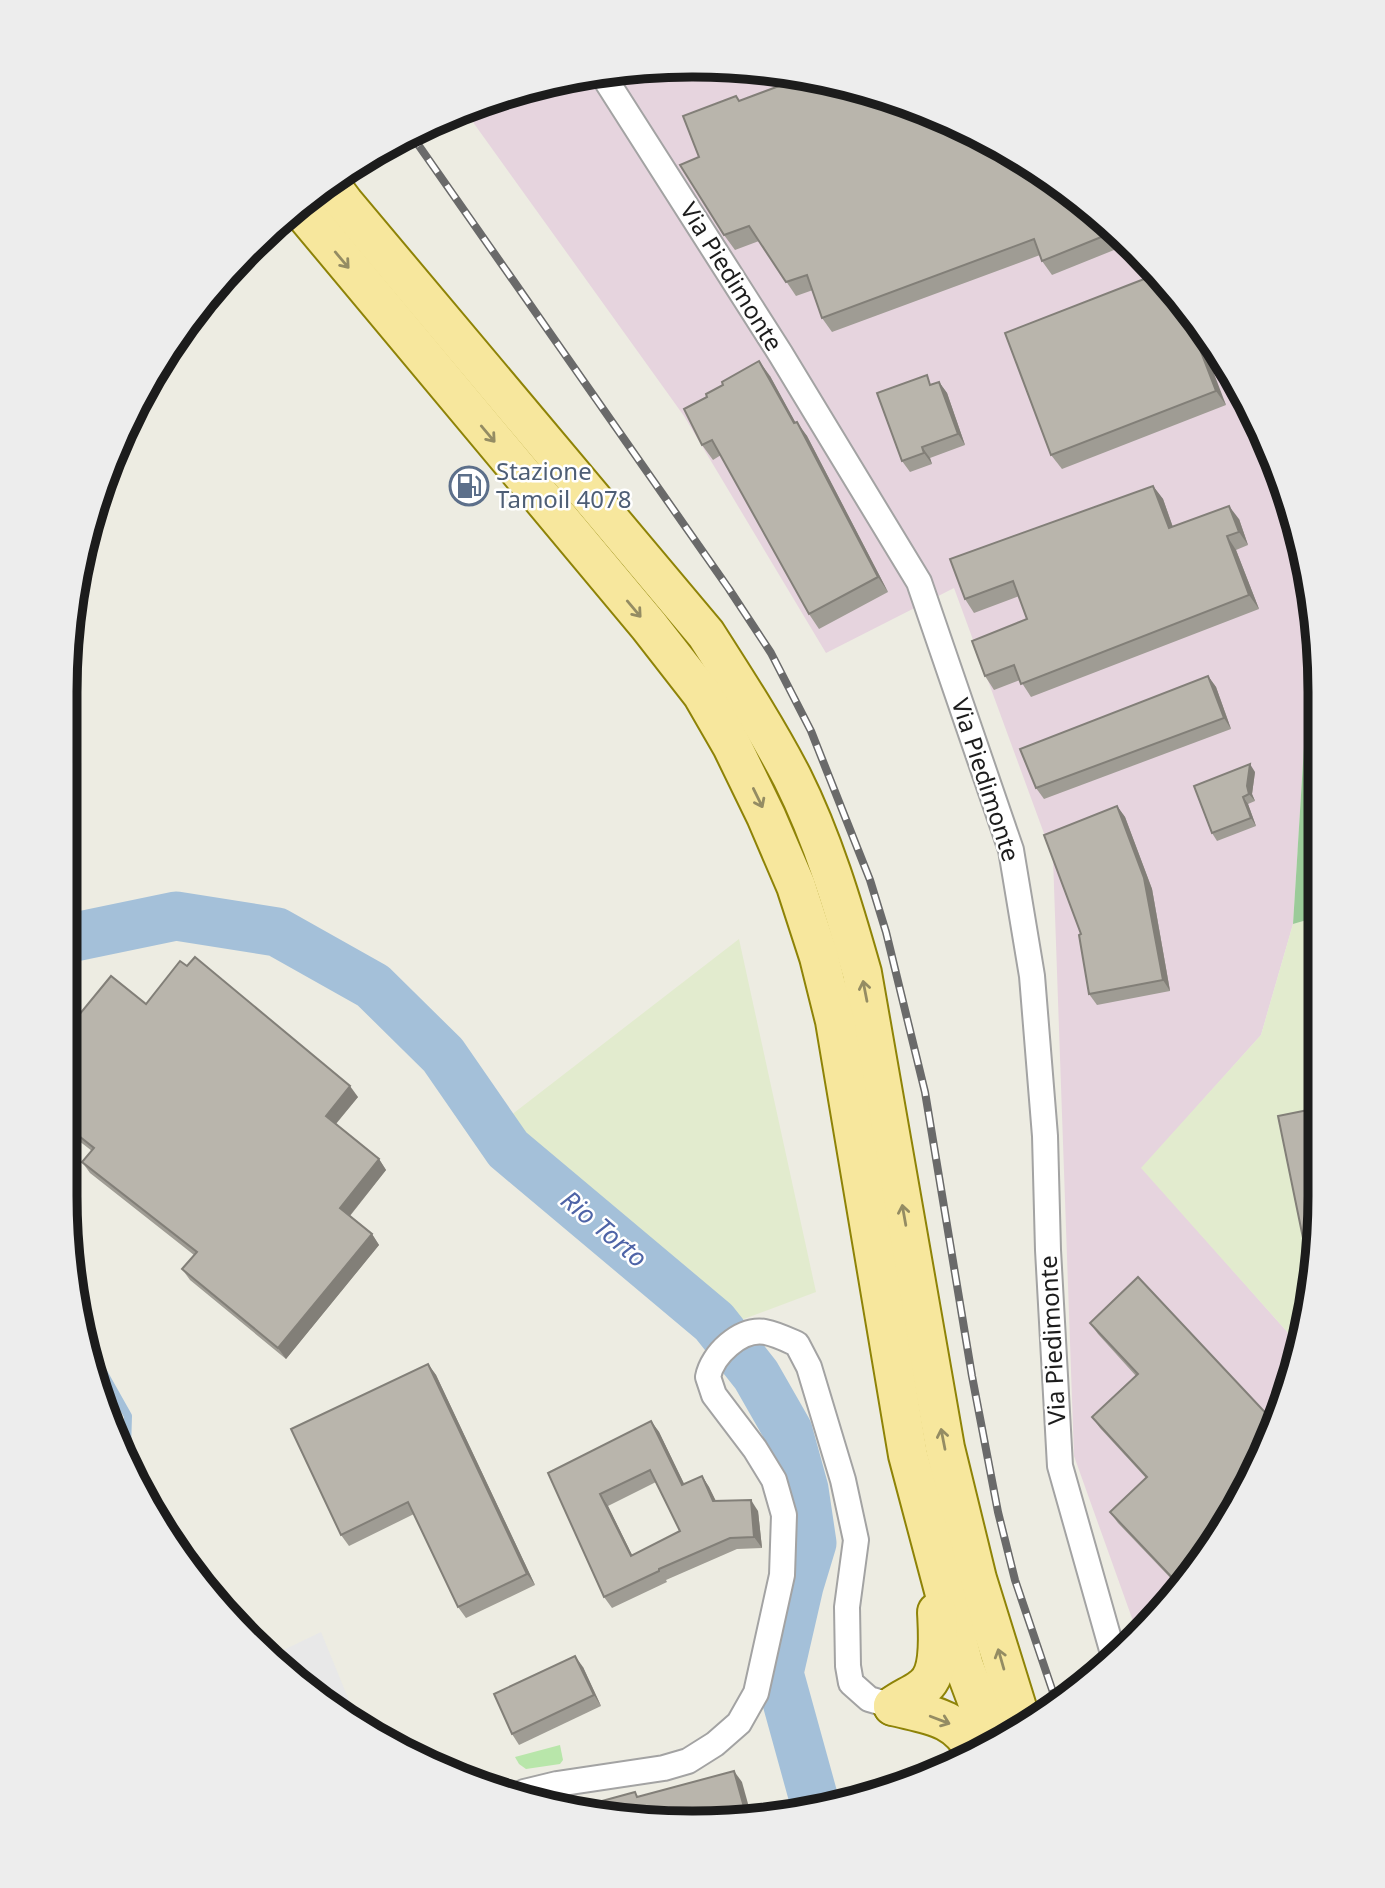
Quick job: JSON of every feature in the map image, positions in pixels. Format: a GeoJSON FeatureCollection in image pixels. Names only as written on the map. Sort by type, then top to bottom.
{"type":"FeatureCollection","features":[{"type":"Feature","properties":{"kind":"main road"},"geometry":{"type":"LineString","coordinates":[[336,192],[706,634],[753,707],[792,778],[820,839],[842,901],[862,973],[945,1448],[978,1579],[1020,1716]]}},
{"type":"Feature","properties":{"kind":"main road"},"geometry":{"type":"LineString","coordinates":[[305,215],[649,626],[702,694],[761,804],[796,886],[819,957],[835,1021],[908,1455],[964,1665],[990,1735]]}},
{"type":"Feature","properties":{"kind":"main road"},"geometry":{"type":"LineString","coordinates":[[893,1706],[925,1687],[936,1663],[939,1639],[933,1554]]}},
{"type":"Feature","properties":{"kind":"main road"},"geometry":{"type":"LineString","coordinates":[[893,1706],[946,1720],[966,1734],[972,1744]]}},
{"type":"Feature","properties":{"kind":"street","name":"Via Piedimonte"},"geometry":{"type":"LineString","coordinates":[[608,83],[780,353],[919,582],[1011,850],[1032,976],[1043,1110],[1060,1466],[1111,1646]]}},
{"type":"Feature","properties":{"kind":"street"},"geometry":{"type":"LineString","coordinates":[[533,1790],[664,1768],[688,1761],[715,1744],[739,1723],[756,1693],[782,1575],[784,1515],[774,1480],[755,1449],[714,1395],[708,1377],[715,1357],[746,1335],[762,1331],[797,1344],[809,1367],[844,1480],[856,1540],[847,1607],[848,1667],[851,1683],[869,1699],[893,1706]]}},
{"type":"Feature","properties":{"kind":"shaded area"},"geometry":{"type":"Polygon","coordinates":[[[692,77],[733,78],[813,89],[852,98],[928,124],[965,140],[1034,181],[1067,204],[1128,257],[1181,318],[1204,351],[1245,420],[1261,457],[1287,533],[1303,612],[1307,652],[1308,685],[1293,924],[1261,1035],[1142,1168],[1291,1336],[1261,1431],[1226,1503],[1181,1570],[1134,1624],[1074,1456],[1053,858],[954,588],[826,653],[684,416],[471,119],[533,98],[572,89],[652,78],[692,77]]]}},
{"type":"Feature","properties":{"kind":"shaded area"},"geometry":{"type":"Polygon","coordinates":[[[321,1632],[352,1708],[318,1684],[280,1652],[321,1632]]]}},
{"type":"Feature","properties":{"kind":"green space"},"geometry":{"type":"Polygon","coordinates":[[[1308,685],[1308,920],[1293,924],[1308,685]]]}},
{"type":"Feature","properties":{"kind":"green space"},"geometry":{"type":"Polygon","coordinates":[[[1308,920],[1308,1196],[1303,1276],[1291,1336],[1141,1168],[1261,1035],[1293,924],[1308,920]]]}},
{"type":"Feature","properties":{"kind":"green space"},"geometry":{"type":"Polygon","coordinates":[[[739,939],[816,1292],[741,1320],[654,1241],[506,1119],[739,939]]]}},
{"type":"Feature","properties":{"kind":"green space"},"geometry":{"type":"Polygon","coordinates":[[[560,1745],[563,1760],[560,1764],[526,1769],[515,1757],[560,1745]]]}},
{"type":"Feature","properties":{"kind":"building"},"geometry":{"type":"Polygon","coordinates":[[[784,84],[852,98],[928,124],[1000,159],[1067,204],[1104,236],[1042,261],[1034,239],[822,318],[807,275],[786,282],[749,226],[724,235],[680,165],[699,157],[683,116],[736,96],[739,101],[784,84]]]}},
{"type":"Feature","properties":{"kind":"building"},"geometry":{"type":"Polygon","coordinates":[[[1147,278],[1196,340],[1216,391],[1051,455],[1005,333],[1147,278]]]}},
{"type":"Feature","properties":{"kind":"building"},"geometry":{"type":"Polygon","coordinates":[[[759,361],[794,423],[797,422],[878,577],[809,614],[712,440],[702,445],[684,409],[707,397],[706,394],[723,385],[722,382],[759,361]]]}},
{"type":"Feature","properties":{"kind":"building"},"geometry":{"type":"Polygon","coordinates":[[[927,375],[930,385],[939,382],[958,434],[922,447],[924,453],[902,461],[877,393],[927,375]]]}},
{"type":"Feature","properties":{"kind":"building"},"geometry":{"type":"Polygon","coordinates":[[[1153,486],[1169,528],[1229,506],[1239,532],[1227,536],[1249,595],[1021,684],[1014,665],[985,676],[972,641],[1027,619],[1013,581],[965,599],[950,559],[1153,486]]]}},
{"type":"Feature","properties":{"kind":"building"},"geometry":{"type":"Polygon","coordinates":[[[1208,676],[1224,718],[1036,788],[1020,749],[1208,676]]]}},
{"type":"Feature","properties":{"kind":"building"},"geometry":{"type":"Polygon","coordinates":[[[1250,764],[1247,786],[1249,794],[1243,797],[1251,818],[1212,833],[1194,786],[1250,764]]]}},
{"type":"Feature","properties":{"kind":"building"},"geometry":{"type":"Polygon","coordinates":[[[1117,806],[1144,878],[1163,980],[1089,994],[1079,935],[1081,934],[1044,835],[1117,806]]]}},
{"type":"Feature","properties":{"kind":"building"},"geometry":{"type":"Polygon","coordinates":[[[195,957],[350,1086],[326,1116],[379,1159],[340,1208],[372,1234],[278,1348],[182,1269],[197,1252],[82,1162],[94,1148],[77,1135],[77,1017],[111,976],[146,1004],[180,961],[187,966],[195,957]]]}},
{"type":"Feature","properties":{"kind":"building"},"geometry":{"type":"Polygon","coordinates":[[[1308,1110],[1306,1250],[1278,1116],[1308,1110]]]}},
{"type":"Feature","properties":{"kind":"building"},"geometry":{"type":"Polygon","coordinates":[[[1138,1277],[1267,1415],[1245,1468],[1226,1503],[1173,1579],[1110,1512],[1147,1477],[1092,1417],[1138,1374],[1090,1323],[1138,1277]]]}},
{"type":"Feature","properties":{"kind":"building"},"geometry":{"type":"Polygon","coordinates":[[[428,1364],[527,1574],[458,1607],[408,1502],[341,1535],[291,1429],[428,1364]]]}},
{"type":"Feature","properties":{"kind":"building"},"geometry":{"type":"Polygon","coordinates":[[[651,1421],[682,1485],[702,1476],[713,1501],[751,1500],[754,1537],[730,1538],[604,1597],[548,1473],[651,1421]],[[650,1470],[600,1494],[631,1556],[680,1531],[650,1470]]]}},
{"type":"Feature","properties":{"kind":"building"},"geometry":{"type":"Polygon","coordinates":[[[575,1656],[594,1695],[512,1734],[494,1694],[575,1656]]]}},
{"type":"Feature","properties":{"kind":"building"},"geometry":{"type":"Polygon","coordinates":[[[734,1771],[744,1809],[652,1810],[595,1803],[635,1792],[637,1797],[734,1771]]]}},
{"type":"Feature","properties":{"kind":"waterway","name":"Rio Torto"},"geometry":{"type":"LineString","coordinates":[[77,937],[176,916],[277,932],[373,986],[443,1055],[508,1149],[714,1322],[756,1375],[788,1431],[804,1489],[812,1543],[779,1673],[814,1799]]}},
{"type":"Feature","properties":{"kind":"waterway"},"geometry":{"type":"LineString","coordinates":[[104,1372],[128,1416],[127,1439]]}},
{"type":"Feature","properties":{"kind":"railway"},"geometry":{"type":"LineString","coordinates":[[416,142],[729,589],[771,653],[811,731],[870,880],[886,932],[925,1092],[972,1376],[998,1512],[1015,1580],[1053,1693]]}},
{"type":"Feature","properties":{"kind":"place","name":"Stazione Tamoil 4078"},"geometry":{"type":"Point","coordinates":[469,486]}}]}
